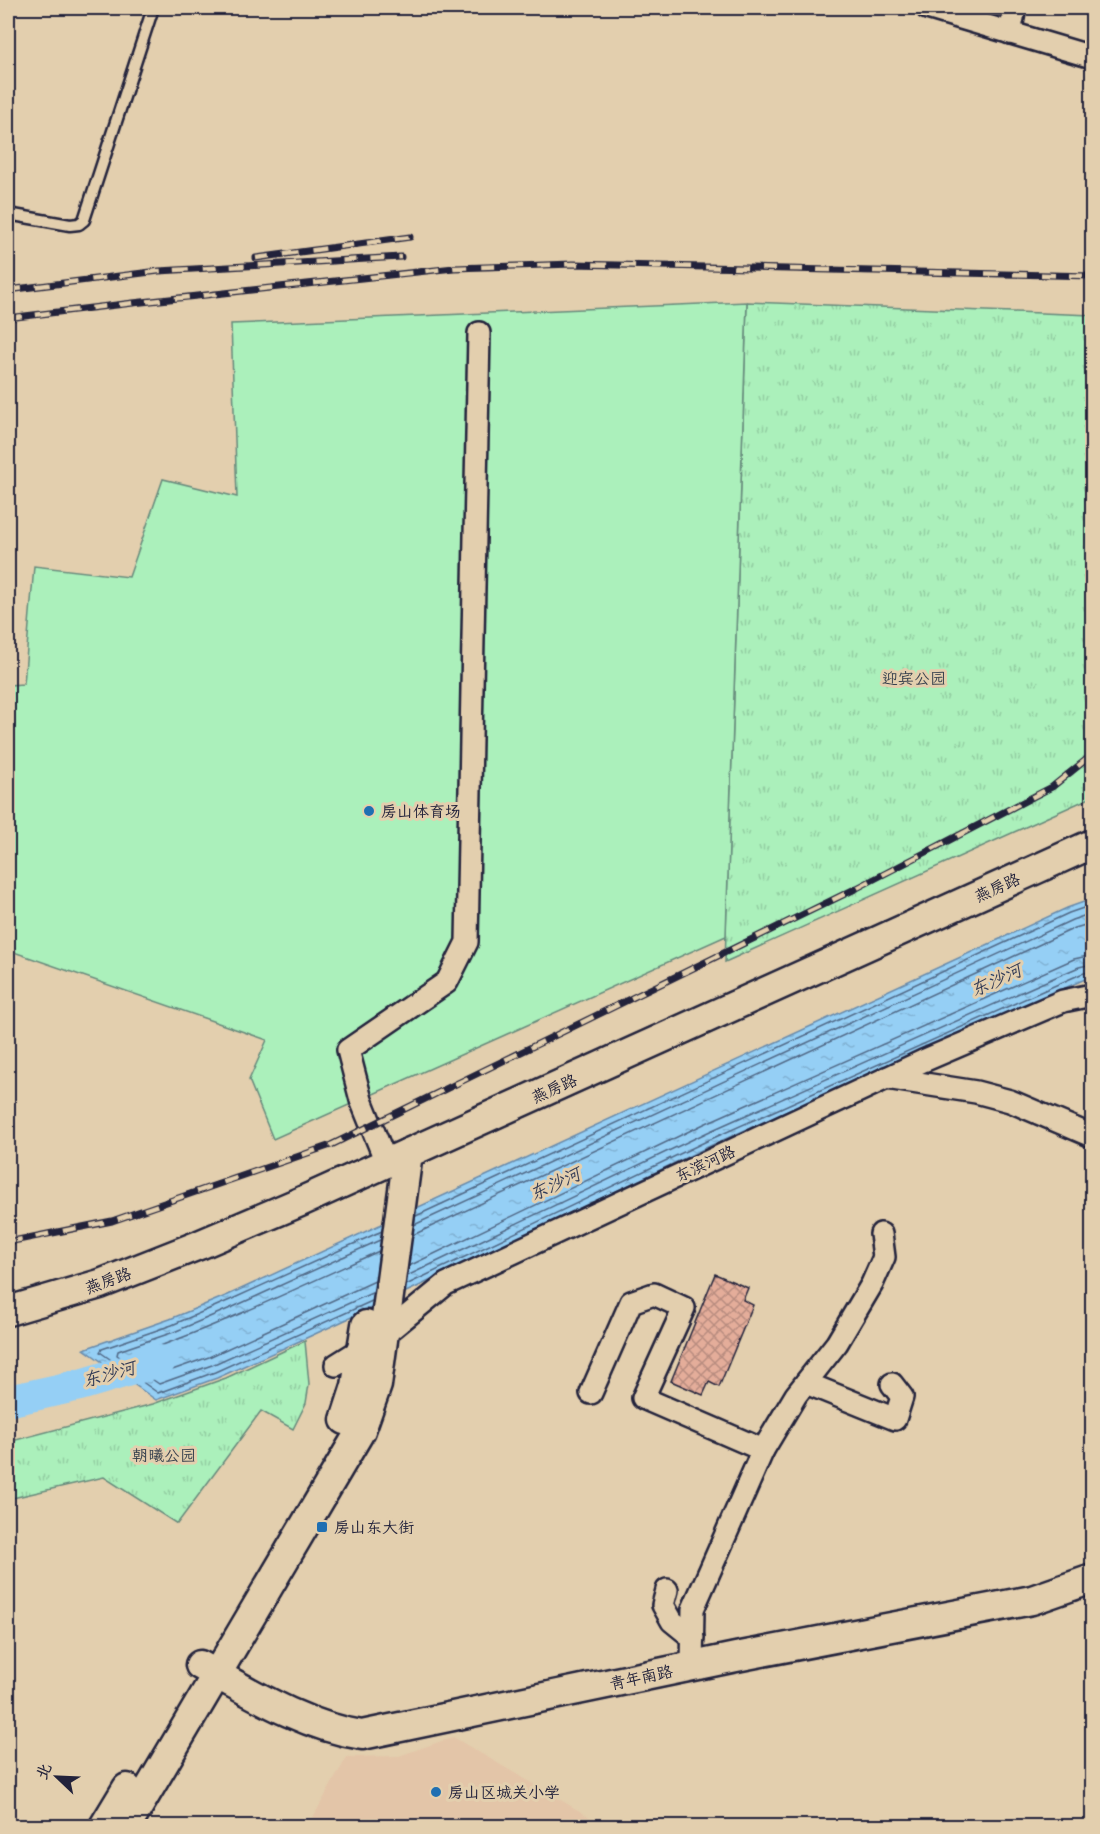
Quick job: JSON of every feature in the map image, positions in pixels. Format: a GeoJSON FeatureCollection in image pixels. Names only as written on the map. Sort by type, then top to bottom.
{"type":"FeatureCollection","features":[{"type":"Feature","properties":{"kind":"main road","name":"燕房路"},"geometry":{"type":"LineString","coordinates":[[8,1311],[100,1284],[300,1202],[1092,844]]}},
{"type":"Feature","properties":{"kind":"main road"},"geometry":{"type":"LineString","coordinates":[[126,1827],[208,1669],[344,1422],[375,1328],[397,1158]]}},
{"type":"Feature","properties":{"kind":"main road","name":"青年南路"},"geometry":{"type":"LineString","coordinates":[[208,1669],[318,1724],[340,1732],[362,1736],[692,1652],[1032,1600],[1092,1579]]}},
{"type":"Feature","properties":{"kind":"main road"},"geometry":{"type":"LineString","coordinates":[[104,1827],[208,1669]]}},
{"type":"Feature","properties":{"kind":"street"},"geometry":{"type":"LineString","coordinates":[[927,8],[1092,57]]}},
{"type":"Feature","properties":{"kind":"street"},"geometry":{"type":"LineString","coordinates":[[1010,32],[1015,8]]}},
{"type":"Feature","properties":{"kind":"street"},"geometry":{"type":"LineString","coordinates":[[397,1158],[361,1100],[348,1050],[447,982],[467,942],[479,333]]}},
{"type":"Feature","properties":{"kind":"street","name":"东滨河路"},"geometry":{"type":"LineString","coordinates":[[336,1365],[375,1328],[446,1284],[886,1078],[1063,1001],[1092,995]]}},
{"type":"Feature","properties":{"kind":"street"},"geometry":{"type":"LineString","coordinates":[[886,1078],[988,1095],[1010,1101],[1092,1136]]}},
{"type":"Feature","properties":{"kind":"street"},"geometry":{"type":"LineString","coordinates":[[692,1652],[693,1609],[763,1450],[796,1395],[837,1343],[872,1284],[884,1257],[881,1234]]}},
{"type":"Feature","properties":{"kind":"street"},"geometry":{"type":"LineString","coordinates":[[591,1393],[631,1302],[654,1294],[684,1308],[642,1398],[763,1450]]}},
{"type":"Feature","properties":{"kind":"street"},"geometry":{"type":"LineString","coordinates":[[806,1383],[895,1419],[902,1397],[892,1384]]}},
{"type":"Feature","properties":{"kind":"street"},"geometry":{"type":"LineString","coordinates":[[667,1590],[663,1605],[692,1652]]}},
{"type":"Feature","properties":{"kind":"lane"},"geometry":{"type":"LineString","coordinates":[[8,214],[70,225],[79,224],[84,220],[153,8]]}},
{"type":"Feature","properties":{"kind":"shaded area","name":"房山区城关小学"},"geometry":{"type":"Polygon","coordinates":[[[453,1737],[605,1826],[308,1826],[347,1757],[399,1756],[453,1737]]]}},
{"type":"Feature","properties":{"kind":"green space","name":"迎宾公园"},"geometry":{"type":"Polygon","coordinates":[[[747,302],[1092,315],[1092,797],[725,962],[747,302]]]}},
{"type":"Feature","properties":{"kind":"green space","name":"房山体育场"},"geometry":{"type":"Polygon","coordinates":[[[747,302],[726,936],[273,1139],[249,1080],[267,1040],[8,950],[8,685],[24,684],[34,566],[129,577],[163,479],[237,497],[231,324],[747,302]]]}},
{"type":"Feature","properties":{"kind":"green space","name":"朝曦公园"},"geometry":{"type":"Polygon","coordinates":[[[305,1341],[309,1384],[306,1403],[293,1429],[261,1411],[177,1524],[104,1477],[8,1499],[8,1442],[153,1404],[226,1378],[305,1341]]]}},
{"type":"Feature","properties":{"kind":"water"},"geometry":{"type":"Polygon","coordinates":[[[1092,899],[1092,976],[714,1144],[419,1286],[217,1378],[156,1400],[84,1349],[170,1319],[228,1295],[1067,908],[1092,899]]]}},
{"type":"Feature","properties":{"kind":"building"},"geometry":{"type":"Polygon","coordinates":[[[715,1274],[748,1288],[743,1300],[753,1305],[719,1387],[709,1382],[703,1395],[671,1381],[715,1274]]]}},
{"type":"Feature","properties":{"kind":"waterway","name":"东沙河"},"geometry":{"type":"LineString","coordinates":[[8,1401],[80,1385],[160,1361]]}},
{"type":"Feature","properties":{"kind":"railway"},"geometry":{"type":"LineString","coordinates":[[256,258],[410,237]]}},
{"type":"Feature","properties":{"kind":"railway"},"geometry":{"type":"LineString","coordinates":[[8,290],[159,271],[401,257]]}},
{"type":"Feature","properties":{"kind":"railway"},"geometry":{"type":"LineString","coordinates":[[8,318],[454,268],[573,264],[1092,276]]}},
{"type":"Feature","properties":{"kind":"railway"},"geometry":{"type":"LineString","coordinates":[[8,1242],[112,1221],[331,1145],[857,888],[1052,787],[1092,755]]}},
{"type":"Feature","properties":{"kind":"place","name":"房山体育场"},"geometry":{"type":"Point","coordinates":[369,811]}},
{"type":"Feature","properties":{"kind":"place","name":"房山东大街"},"geometry":{"type":"Point","coordinates":[322,1527]}},
{"type":"Feature","properties":{"kind":"place","name":"房山区城关小学"},"geometry":{"type":"Point","coordinates":[436,1792]}}]}
